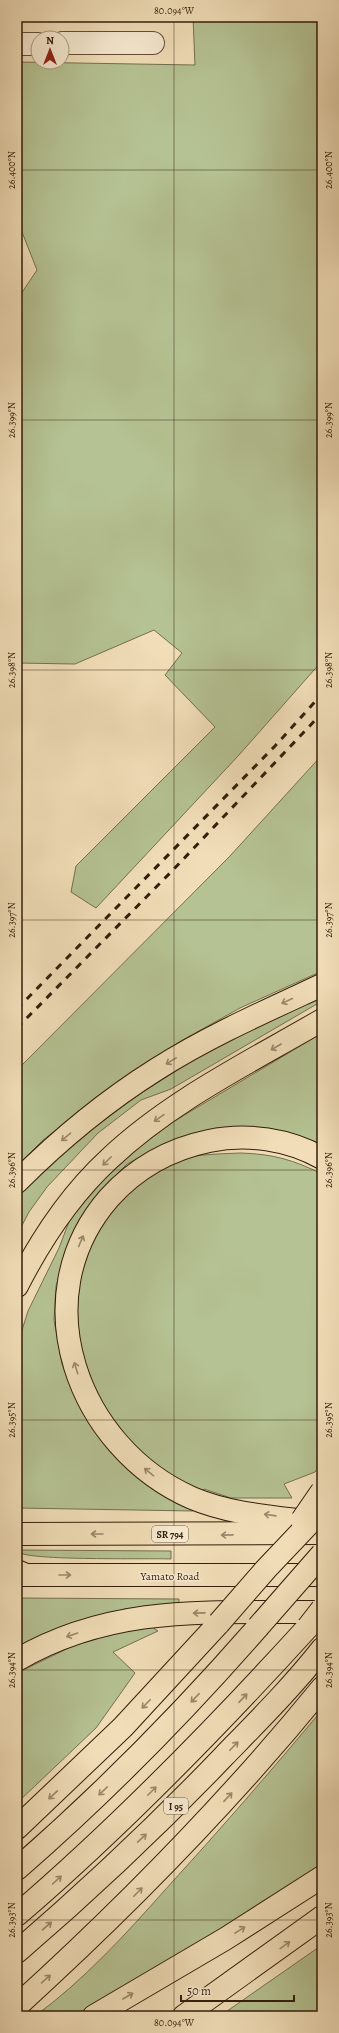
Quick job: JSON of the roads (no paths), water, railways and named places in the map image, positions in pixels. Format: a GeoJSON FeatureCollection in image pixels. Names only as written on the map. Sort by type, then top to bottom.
{"type":"FeatureCollection","features":[{"type":"Feature","properties":{"kind":"main road"},"geometry":{"type":"LineString","coordinates":[[17,1182],[51,1150],[88,1119],[156,1070],[228,1029],[322,985]]}},
{"type":"Feature","properties":{"kind":"main road"},"geometry":{"type":"LineString","coordinates":[[17,1286],[35,1252],[62,1211],[112,1155],[158,1119],[183,1102],[322,1020]]}},
{"type":"Feature","properties":{"kind":"main road"},"geometry":{"type":"LineString","coordinates":[[322,1158],[301,1148],[280,1141],[242,1138],[197,1143],[180,1149],[138,1170],[114,1193],[98,1212],[84,1236],[70,1275],[67,1316],[71,1353],[81,1385],[89,1401],[108,1431],[144,1468],[170,1487],[208,1504],[235,1510],[322,1523]]}},
{"type":"Feature","properties":{"kind":"main road"},"geometry":{"type":"LineString","coordinates":[[266,1569],[322,1491]]}},
{"type":"Feature","properties":{"kind":"main road"},"geometry":{"type":"LineString","coordinates":[[17,1828],[123,1727],[220,1623],[266,1569],[322,1510]]}},
{"type":"Feature","properties":{"kind":"main road","name":"SR 794"},"geometry":{"type":"LineString","coordinates":[[17,1534],[322,1534]]}},
{"type":"Feature","properties":{"kind":"main road"},"geometry":{"type":"LineString","coordinates":[[17,1869],[79,1814],[156,1739],[216,1675],[322,1554]]}},
{"type":"Feature","properties":{"kind":"main road","name":"Yamato Road"},"geometry":{"type":"LineString","coordinates":[[20,1574],[322,1575]]}},
{"type":"Feature","properties":{"kind":"main road"},"geometry":{"type":"LineString","coordinates":[[17,1915],[150,1794],[232,1710],[315,1619],[322,1609]]}},
{"type":"Feature","properties":{"kind":"main road"},"geometry":{"type":"LineString","coordinates":[[17,1660],[58,1639],[136,1618],[176,1614],[315,1619]]}},
{"type":"Feature","properties":{"kind":"main road","name":"I 95"},"geometry":{"type":"LineString","coordinates":[[17,1952],[108,1871],[188,1794],[302,1674],[322,1649]]}},
{"type":"Feature","properties":{"kind":"main road"},"geometry":{"type":"LineString","coordinates":[[17,2006],[106,1924],[165,1864],[244,1780],[322,1688]]}},
{"type":"Feature","properties":{"kind":"main road"},"geometry":{"type":"LineString","coordinates":[[94,2016],[225,1939],[322,1877]]}},
{"type":"Feature","properties":{"kind":"main road"},"geometry":{"type":"LineString","coordinates":[[184,2016],[322,1917]]}},
{"type":"Feature","properties":{"kind":"street"},"geometry":{"type":"LineString","coordinates":[[70,43],[153,43]]}},
{"type":"Feature","properties":{"kind":"street"},"geometry":{"type":"LineString","coordinates":[[17,44],[30,44]]}},
{"type":"Feature","properties":{"kind":"railway"},"geometry":{"type":"LineString","coordinates":[[17,1009],[275,746],[322,694]]}},
{"type":"Feature","properties":{"kind":"railway"},"geometry":{"type":"LineString","coordinates":[[17,1028],[173,870],[322,713]]}}]}
